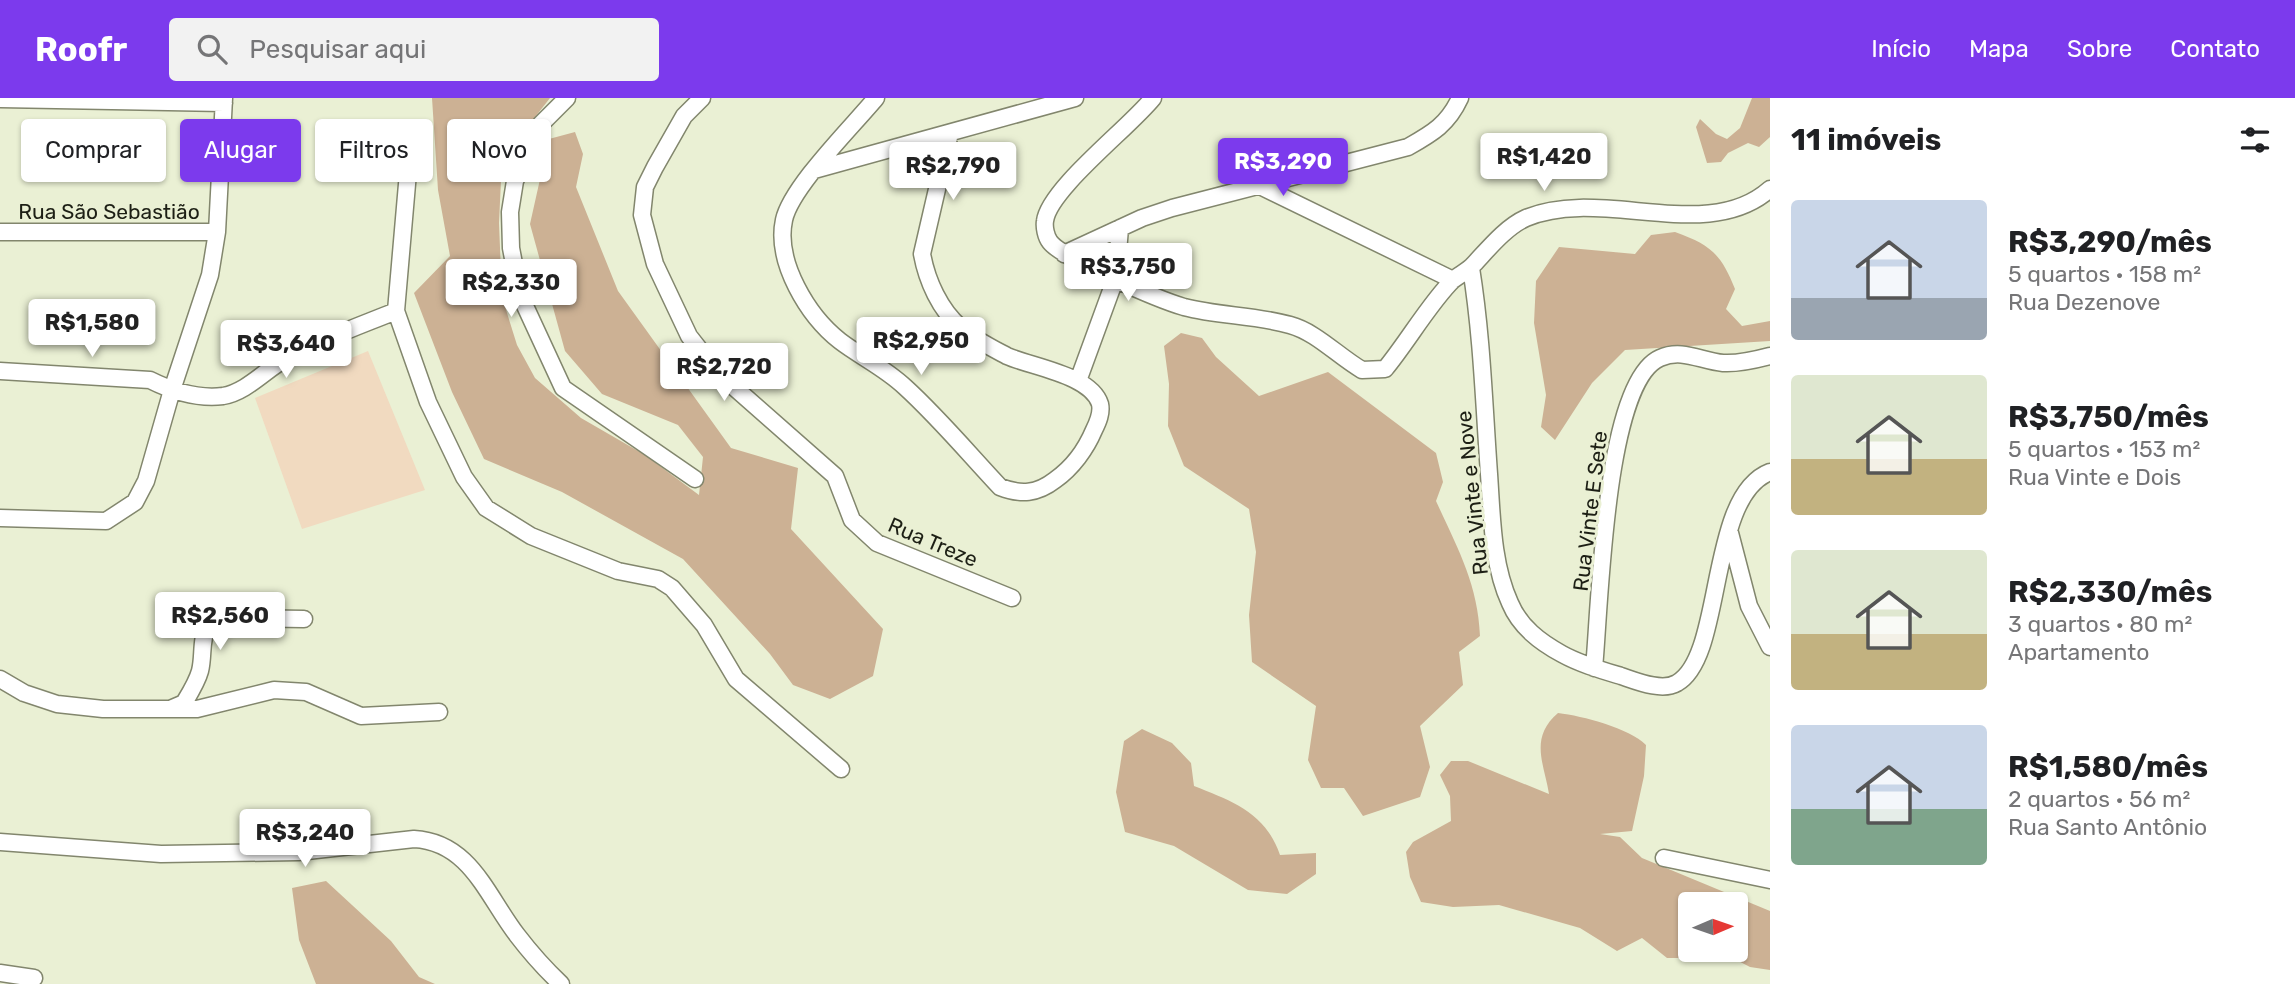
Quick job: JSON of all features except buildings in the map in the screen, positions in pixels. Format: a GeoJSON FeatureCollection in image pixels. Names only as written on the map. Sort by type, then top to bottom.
{"type":"FeatureCollection","features":[{"type":"Feature","properties":{"kind":"street"},"geometry":{"type":"LineString","coordinates":[[568,98],[541,124],[515,181],[510,212],[511,248],[520,295],[563,388],[695,479]]}},
{"type":"Feature","properties":{"kind":"street","name":"Rua Treze"},"geometry":{"type":"LineString","coordinates":[[702,98],[684,116],[655,167],[645,187],[642,215],[655,264],[689,336],[718,373],[835,476],[852,520],[877,543],[1012,598]]}},
{"type":"Feature","properties":{"kind":"street"},"geometry":{"type":"LineString","coordinates":[[876,98],[814,170],[790,205],[784,219],[785,257],[803,298],[827,330],[882,367],[906,388],[1000,487],[1015,493],[1034,492],[1051,483],[1072,465],[1091,436],[1101,412],[1099,402],[1078,381],[1009,356],[962,329],[944,310],[925,271],[923,243],[950,132]]}},
{"type":"Feature","properties":{"kind":"street"},"geometry":{"type":"LineString","coordinates":[[814,170],[1075,98]]}},
{"type":"Feature","properties":{"kind":"street"},"geometry":{"type":"LineString","coordinates":[[1153,98],[1138,105],[1065,186],[1049,208],[1045,222],[1049,242],[1064,254],[1185,307],[1290,325],[1362,370],[1385,369],[1453,280],[1471,268],[1499,238],[1524,219],[1551,210],[1588,206],[1699,214],[1740,208],[1770,189]]}},
{"type":"Feature","properties":{"kind":"street"},"geometry":{"type":"LineString","coordinates":[[1064,254],[1142,218],[1408,147],[1440,129],[1452,116],[1460,98]]}},
{"type":"Feature","properties":{"kind":"street"},"geometry":{"type":"LineString","coordinates":[[0,99],[224,101],[217,233],[210,275],[172,390],[146,481],[135,502],[106,521],[0,518]]}},
{"type":"Feature","properties":{"kind":"street"},"geometry":{"type":"LineString","coordinates":[[407,182],[396,311],[445,442],[486,508],[531,536],[618,571],[658,579],[672,588],[704,625],[736,679],[842,769]]}},
{"type":"Feature","properties":{"kind":"street"},"geometry":{"type":"LineString","coordinates":[[1258,186],[1453,280]]}},
{"type":"Feature","properties":{"kind":"street"},"geometry":{"type":"LineString","coordinates":[[1078,381],[1115,277],[1120,229]]}},
{"type":"Feature","properties":{"kind":"street","name":"Rua São Sebastião"},"geometry":{"type":"LineString","coordinates":[[0,232],[217,233]]}},
{"type":"Feature","properties":{"kind":"street","name":"Rua Vinte e Nove"},"geometry":{"type":"LineString","coordinates":[[1471,268],[1478,313],[1492,512],[1500,575],[1510,604],[1523,626],[1550,647],[1594,668],[1660,687],[1676,684],[1689,673],[1701,645],[1729,531],[1746,492],[1758,478],[1770,472]]}},
{"type":"Feature","properties":{"kind":"street"},"geometry":{"type":"LineString","coordinates":[[0,371],[150,380],[172,390],[204,396],[237,392],[284,359],[327,338],[396,311]]}},
{"type":"Feature","properties":{"kind":"street","name":"Rua Vinte E Sete"},"geometry":{"type":"LineString","coordinates":[[1594,668],[1612,472],[1620,431],[1637,380],[1650,364],[1673,354],[1722,363],[1770,356]]}},
{"type":"Feature","properties":{"kind":"street"},"geometry":{"type":"LineString","coordinates":[[1729,531],[1749,606],[1770,647]]}},
{"type":"Feature","properties":{"kind":"street"},"geometry":{"type":"LineString","coordinates":[[168,709],[184,703],[194,685],[200,671],[203,636],[208,625],[246,618],[304,619]]}},
{"type":"Feature","properties":{"kind":"street"},"geometry":{"type":"LineString","coordinates":[[0,679],[24,693],[57,704],[103,709],[197,709],[275,690],[306,692],[361,716],[439,712]]}},
{"type":"Feature","properties":{"kind":"street"},"geometry":{"type":"LineString","coordinates":[[0,842],[161,855],[298,852],[414,839],[432,840],[450,849],[473,868],[516,934],[561,984]]}},
{"type":"Feature","properties":{"kind":"street"},"geometry":{"type":"LineString","coordinates":[[1664,858],[1770,880]]}},
{"type":"Feature","properties":{"kind":"street"},"geometry":{"type":"LineString","coordinates":[[0,974],[34,978]]}},
{"type":"Feature","properties":{"kind":"shaded area"},"geometry":{"type":"Polygon","coordinates":[[[432,98],[550,98],[533,119],[447,119],[447,182],[501,182],[499,223],[502,297],[517,345],[535,378],[581,418],[645,455],[699,495],[703,457],[678,425],[602,394],[565,351],[530,224],[539,182],[551,182],[551,138],[575,132],[583,154],[576,187],[618,291],[731,448],[798,468],[791,529],[883,629],[873,676],[830,699],[793,685],[770,654],[683,559],[562,492],[484,459],[452,392],[414,293],[450,256],[438,190],[432,98]]]}},
{"type":"Feature","properties":{"kind":"shaded area"},"geometry":{"type":"Polygon","coordinates":[[[1752,98],[1770,98],[1770,137],[1759,147],[1748,143],[1728,153],[1721,162],[1707,163],[1696,127],[1700,119],[1716,134],[1727,139],[1740,128],[1752,98]]]}},
{"type":"Feature","properties":{"kind":"shaded area"},"geometry":{"type":"Polygon","coordinates":[[[1675,232],[1698,241],[1713,252],[1725,267],[1735,289],[1726,309],[1742,326],[1770,321],[1770,341],[1625,350],[1592,383],[1555,440],[1541,427],[1546,395],[1534,323],[1536,281],[1559,247],[1635,254],[1651,235],[1675,232]]]}},
{"type":"Feature","properties":{"kind":"shaded area"},"geometry":{"type":"Polygon","coordinates":[[[1181,333],[1202,338],[1216,357],[1259,396],[1328,372],[1436,453],[1443,482],[1436,501],[1471,583],[1480,636],[1459,652],[1463,685],[1420,726],[1430,767],[1420,797],[1363,816],[1344,788],[1321,788],[1308,760],[1316,706],[1252,662],[1249,615],[1256,552],[1249,509],[1184,466],[1168,426],[1169,384],[1164,346],[1181,333]]]}},
{"type":"Feature","properties":{"kind":"shaded area"},"geometry":{"type":"Polygon","coordinates":[[[368,351],[425,490],[302,529],[255,398],[368,351]]]}},
{"type":"Feature","properties":{"kind":"shaded area"},"geometry":{"type":"Polygon","coordinates":[[[1558,713],[1617,728],[1646,745],[1644,776],[1632,831],[1600,834],[1620,837],[1642,858],[1724,892],[1678,892],[1678,958],[1667,958],[1642,938],[1617,951],[1580,928],[1499,905],[1453,907],[1421,902],[1410,877],[1406,852],[1413,842],[1451,821],[1450,796],[1440,775],[1451,761],[1468,761],[1549,794],[1541,751],[1544,732],[1558,713]]]}},
{"type":"Feature","properties":{"kind":"shaded area"},"geometry":{"type":"Polygon","coordinates":[[[1142,729],[1172,743],[1191,763],[1194,786],[1234,803],[1257,819],[1274,841],[1280,855],[1316,853],[1316,874],[1287,894],[1248,890],[1174,846],[1125,832],[1116,792],[1124,741],[1142,729]]]}},
{"type":"Feature","properties":{"kind":"shaded area"},"geometry":{"type":"Polygon","coordinates":[[[326,881],[391,941],[419,977],[435,984],[316,984],[299,940],[292,888],[326,881]]]}},
{"type":"Feature","properties":{"kind":"shaded area"},"geometry":{"type":"Polygon","coordinates":[[[1748,902],[1770,911],[1770,970],[1750,967],[1740,962],[1748,962],[1748,902]]]}}]}
